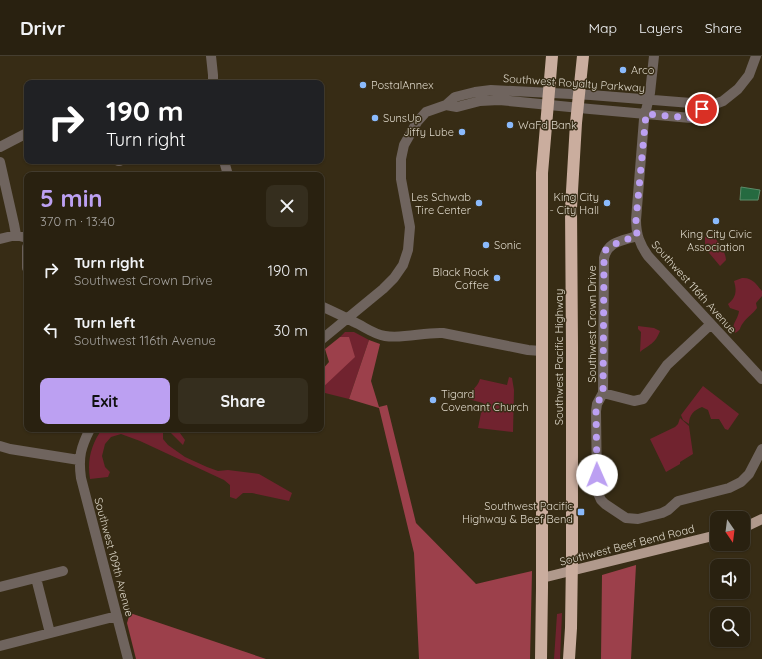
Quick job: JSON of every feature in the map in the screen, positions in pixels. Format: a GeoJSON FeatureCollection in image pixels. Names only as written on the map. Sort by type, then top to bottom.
{"type":"FeatureCollection","features":[{"type":"Feature","properties":{"kind":"highway","name":"Southwest Pacific Highway"},"geometry":{"type":"LineString","coordinates":[[541,659],[542,173],[552,56]]}},
{"type":"Feature","properties":{"kind":"highway","name":"Southwest Pacific Highway"},"geometry":{"type":"LineString","coordinates":[[569,659],[571,628],[571,208],[578,95],[583,56]]}},
{"type":"Feature","properties":{"kind":"main road"},"geometry":{"type":"LineString","coordinates":[[750,525],[762,519]]}},
{"type":"Feature","properties":{"kind":"main road","name":"Southwest Beef Bend Road"},"geometry":{"type":"LineString","coordinates":[[542,578],[710,537]]}},
{"type":"Feature","properties":{"kind":"street"},"geometry":{"type":"LineString","coordinates":[[211,56],[213,80]]}},
{"type":"Feature","properties":{"kind":"street","name":"Southwest 116th Avenue"},"geometry":{"type":"LineString","coordinates":[[654,56],[646,114],[636,220],[637,236],[641,247],[648,256],[762,379]]}},
{"type":"Feature","properties":{"kind":"street","name":"Southwest Royalty Parkway"},"geometry":{"type":"LineString","coordinates":[[548,98],[577,108],[691,118],[702,109],[723,101],[738,89],[749,75],[756,56]]}},
{"type":"Feature","properties":{"kind":"street","name":"Southwest Royalty Parkway"},"geometry":{"type":"LineString","coordinates":[[324,337],[389,283],[402,265],[408,250],[410,227],[401,179],[400,164],[402,152],[407,138],[419,119],[432,109],[446,104],[457,107],[499,100],[578,95],[691,103],[702,109]]}},
{"type":"Feature","properties":{"kind":"street"},"geometry":{"type":"LineString","coordinates":[[0,147],[24,135]]}},
{"type":"Feature","properties":{"kind":"street"},"geometry":{"type":"LineString","coordinates":[[0,162],[16,235]]}},
{"type":"Feature","properties":{"kind":"street"},"geometry":{"type":"LineString","coordinates":[[0,239],[16,235],[24,237]]}},
{"type":"Feature","properties":{"kind":"street","name":"Southwest Crown Drive"},"geometry":{"type":"LineString","coordinates":[[637,236],[612,244],[606,249],[604,258],[603,393],[597,404],[596,411],[597,491],[601,500],[626,518],[638,519],[666,512],[678,501],[729,488],[739,483],[749,474],[762,449]]}},
{"type":"Feature","properties":{"kind":"street"},"geometry":{"type":"LineString","coordinates":[[324,307],[347,318],[374,334],[395,336],[432,332],[443,333],[528,350],[541,351]]}},
{"type":"Feature","properties":{"kind":"street"},"geometry":{"type":"LineString","coordinates":[[603,393],[634,401],[643,399],[667,365],[711,324]]}},
{"type":"Feature","properties":{"kind":"street"},"geometry":{"type":"LineString","coordinates":[[0,446],[10,450],[79,460],[83,443],[88,432]]}},
{"type":"Feature","properties":{"kind":"street","name":"Southwest 109th Avenue"},"geometry":{"type":"LineString","coordinates":[[79,460],[81,478],[128,659]]}},
{"type":"Feature","properties":{"kind":"street"},"geometry":{"type":"LineString","coordinates":[[0,587],[63,571]]}},
{"type":"Feature","properties":{"kind":"street"},"geometry":{"type":"LineString","coordinates":[[36,578],[50,633]]}},
{"type":"Feature","properties":{"kind":"street"},"geometry":{"type":"LineString","coordinates":[[0,646],[117,616]]}},
{"type":"Feature","properties":{"kind":"shaded area"},"geometry":{"type":"Polygon","coordinates":[[[741,187],[760,190],[758,200],[740,200],[741,187]]]}},
{"type":"Feature","properties":{"kind":"shaded area"},"geometry":{"type":"Polygon","coordinates":[[[713,235],[723,249],[726,260],[720,266],[705,248],[705,237],[713,235]]]}},
{"type":"Feature","properties":{"kind":"shaded area"},"geometry":{"type":"Polygon","coordinates":[[[742,278],[754,282],[762,291],[762,296],[756,303],[757,308],[735,333],[733,327],[739,311],[730,308],[728,304],[733,299],[735,294],[734,281],[742,278]]]}},
{"type":"Feature","properties":{"kind":"shaded area"},"geometry":{"type":"Polygon","coordinates":[[[638,326],[654,328],[660,331],[654,341],[640,352],[641,332],[638,329],[638,326]]]}},
{"type":"Feature","properties":{"kind":"shaded area"},"geometry":{"type":"Polygon","coordinates":[[[345,332],[354,332],[369,340],[349,399],[324,393],[324,384],[349,338],[340,337],[345,332]]]}},
{"type":"Feature","properties":{"kind":"shaded area"},"geometry":{"type":"Polygon","coordinates":[[[340,337],[349,337],[355,357],[324,386],[324,368],[329,362],[325,349],[340,337]]]}},
{"type":"Feature","properties":{"kind":"shaded area"},"geometry":{"type":"Polygon","coordinates":[[[369,340],[380,344],[371,381],[379,407],[387,405],[416,523],[476,584],[532,571],[530,659],[419,659],[414,553],[379,408],[349,399],[369,340]]]}},
{"type":"Feature","properties":{"kind":"shaded area"},"geometry":{"type":"Polygon","coordinates":[[[509,377],[512,378],[514,390],[513,432],[478,428],[483,403],[468,399],[471,393],[480,379],[507,385],[509,377]]]}},
{"type":"Feature","properties":{"kind":"shaded area"},"geometry":{"type":"Polygon","coordinates":[[[703,386],[739,414],[728,430],[725,429],[719,419],[711,419],[708,410],[702,407],[692,413],[689,424],[683,420],[681,415],[703,386]]]}},
{"type":"Feature","properties":{"kind":"shaded area"},"geometry":{"type":"Polygon","coordinates":[[[680,418],[689,426],[693,454],[666,472],[650,439],[675,427],[680,418]]]}},
{"type":"Feature","properties":{"kind":"shaded area"},"geometry":{"type":"Polygon","coordinates":[[[100,432],[170,432],[163,433],[163,439],[168,445],[185,457],[218,471],[228,470],[259,474],[292,493],[289,501],[252,493],[243,493],[236,499],[230,497],[230,485],[224,480],[140,441],[121,434],[111,437],[105,444],[102,456],[105,467],[110,472],[108,477],[90,479],[89,465],[95,441],[100,432]]]}},
{"type":"Feature","properties":{"kind":"shaded area"},"geometry":{"type":"Polygon","coordinates":[[[170,432],[179,432],[185,440],[183,445],[170,432]]]}},
{"type":"Feature","properties":{"kind":"shaded area"},"geometry":{"type":"Polygon","coordinates":[[[636,565],[631,659],[601,659],[602,575],[636,565]]]}},
{"type":"Feature","properties":{"kind":"shaded area"},"geometry":{"type":"Polygon","coordinates":[[[130,613],[266,659],[136,659],[127,623],[130,613]]]}},
{"type":"Feature","properties":{"kind":"shaded area"},"geometry":{"type":"Polygon","coordinates":[[[562,613],[560,659],[554,659],[557,614],[562,613]]]}},
{"type":"Feature","properties":{"kind":"place","name":"Arco"},"geometry":{"type":"Point","coordinates":[623,70]}},
{"type":"Feature","properties":{"kind":"place","name":"PostalAnnex"},"geometry":{"type":"Point","coordinates":[363,85]}},
{"type":"Feature","properties":{"kind":"place","name":"SunsUp"},"geometry":{"type":"Point","coordinates":[375,118]}},
{"type":"Feature","properties":{"kind":"place","name":"WaFd Bank"},"geometry":{"type":"Point","coordinates":[510,125]}},
{"type":"Feature","properties":{"kind":"place","name":"Jiffy Lube"},"geometry":{"type":"Point","coordinates":[462,132]}},
{"type":"Feature","properties":{"kind":"place","name":"Les Schwab Tire Center"},"geometry":{"type":"Point","coordinates":[479,203]}},
{"type":"Feature","properties":{"kind":"place","name":"King City - City Hall"},"geometry":{"type":"Point","coordinates":[607,203]}},
{"type":"Feature","properties":{"kind":"place","name":"King City Civic Association"},"geometry":{"type":"Point","coordinates":[716,221]}},
{"type":"Feature","properties":{"kind":"place","name":"Sonic"},"geometry":{"type":"Point","coordinates":[486,245]}},
{"type":"Feature","properties":{"kind":"place","name":"Black Rock Coffee"},"geometry":{"type":"Point","coordinates":[497,278]}},
{"type":"Feature","properties":{"kind":"place","name":"Tigard Covenant Church"},"geometry":{"type":"Point","coordinates":[433,400]}},
{"type":"Feature","properties":{"kind":"place","name":"Southwest Pacific Highway & Beef Bend"},"geometry":{"type":"Point","coordinates":[581,512]}},
{"type":"Feature","properties":{"kind":"route"},"geometry":{"type":"LineString","coordinates":[[597,475],[596,411],[597,404],[601,400],[603,393],[604,258],[606,249],[612,244],[637,236],[636,220],[644,119],[646,114],[691,118],[702,109]]}}]}
